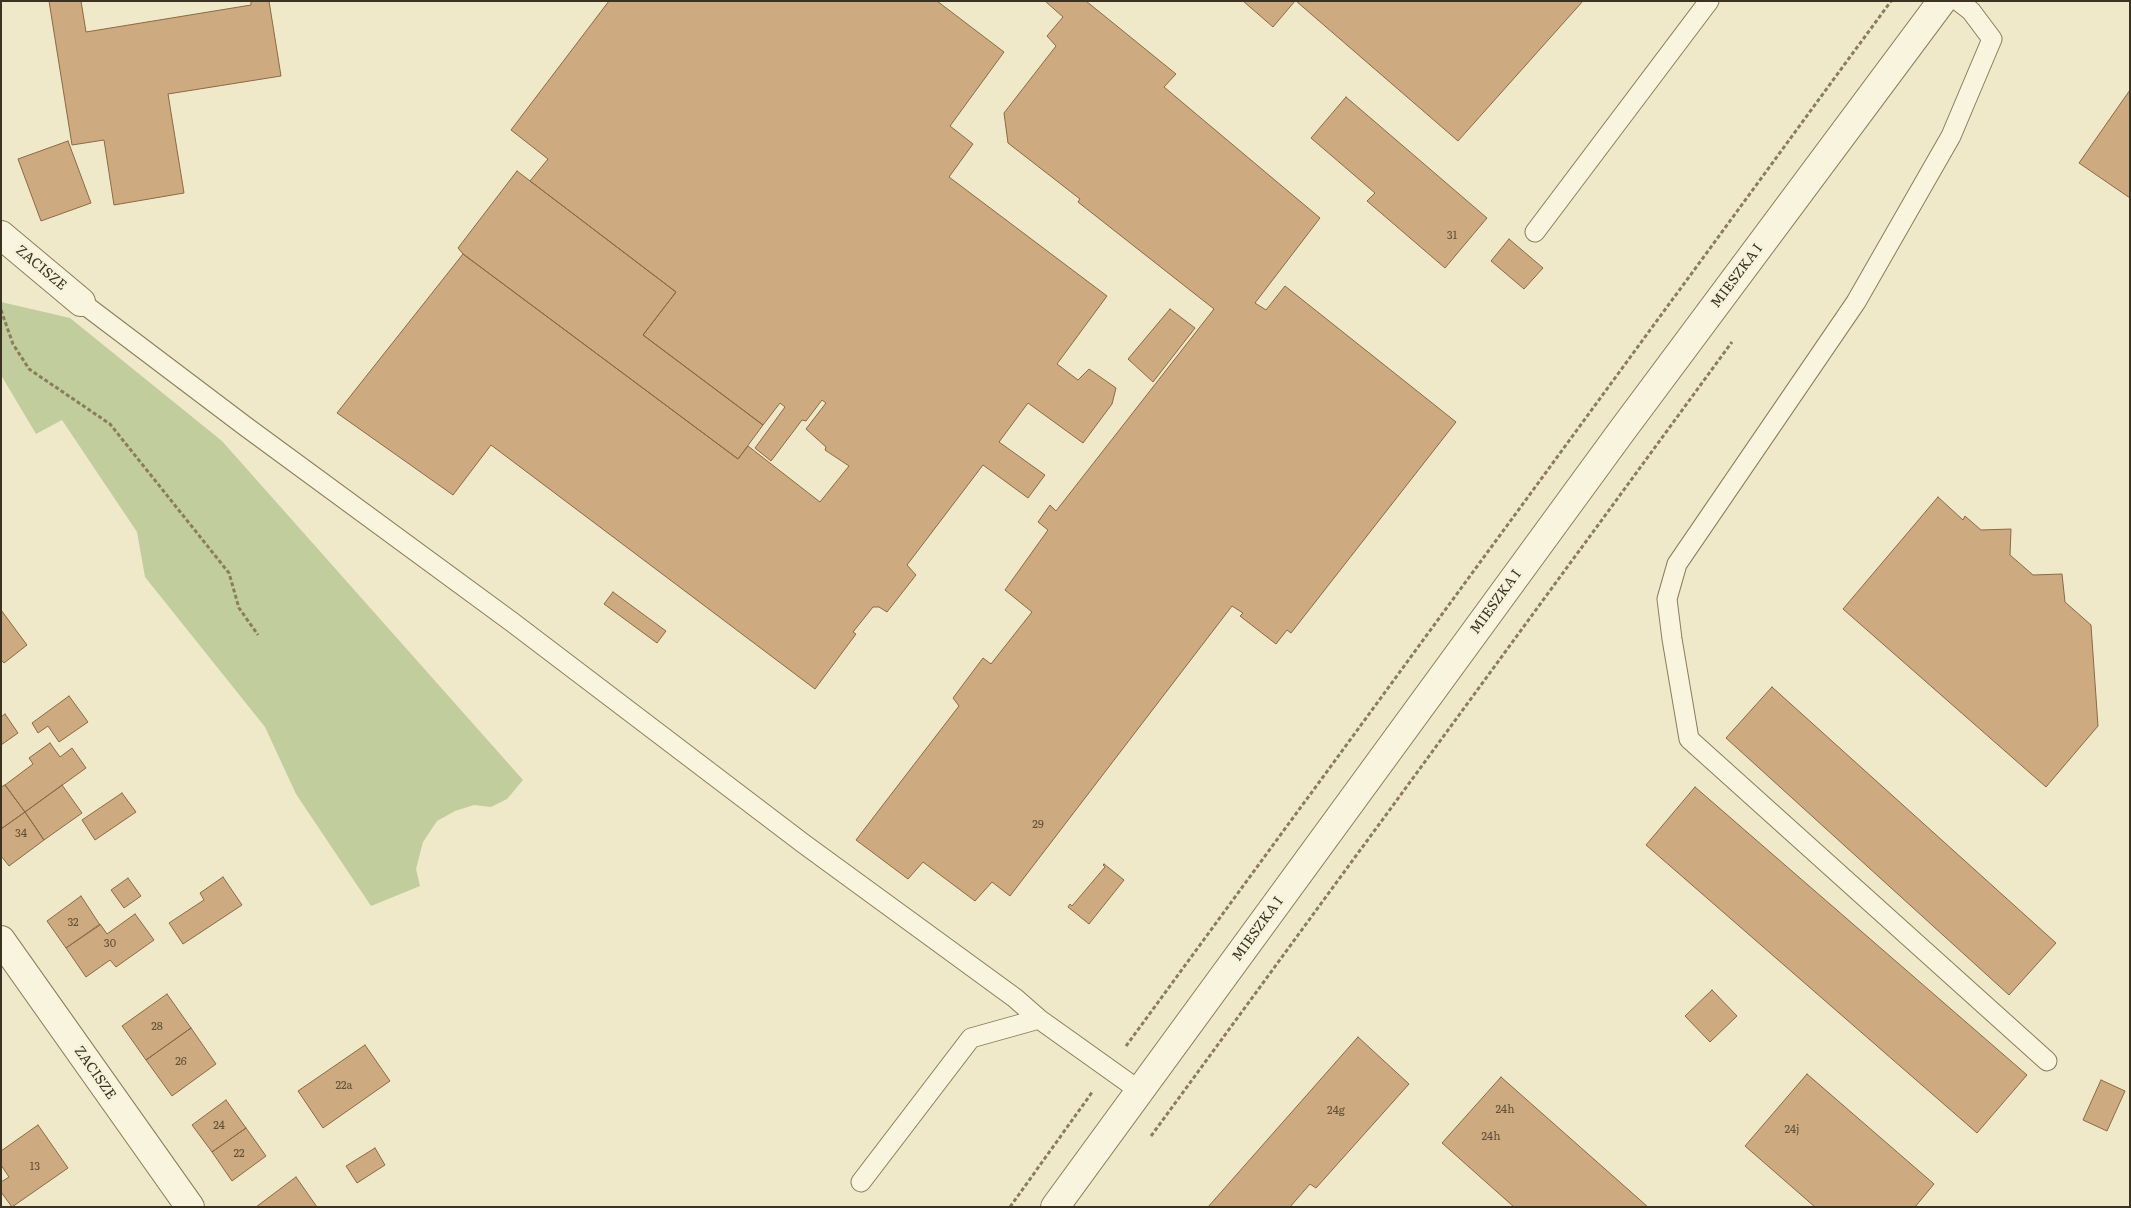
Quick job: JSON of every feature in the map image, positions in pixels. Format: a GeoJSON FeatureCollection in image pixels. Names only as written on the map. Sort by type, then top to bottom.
{"type":"FeatureCollection","features":[{"type":"Feature","properties":{"kind":"street","name":"MIESZKA I"},"geometry":{"type":"LineString","coordinates":[[1056,1207],[1621,432],[1942,1]]}},
{"type":"Feature","properties":{"kind":"street","name":"ZACISZE"},"geometry":{"type":"LineString","coordinates":[[1,235],[81,302]]}},
{"type":"Feature","properties":{"kind":"street","name":"ZACISZE"},"geometry":{"type":"LineString","coordinates":[[1,940],[190,1207]]}},
{"type":"Feature","properties":{"kind":"lane"},"geometry":{"type":"LineString","coordinates":[[1535,232],[1709,1]]}},
{"type":"Feature","properties":{"kind":"lane"},"geometry":{"type":"LineString","coordinates":[[1958,1],[1970,12],[1992,39],[1951,136],[1856,302],[1677,564],[1668,599],[1672,639],[1689,739],[2047,1061]]}},
{"type":"Feature","properties":{"kind":"lane"},"geometry":{"type":"LineString","coordinates":[[81,302],[245,426],[512,622],[804,844],[1015,998],[1039,1019],[1140,1091]]}},
{"type":"Feature","properties":{"kind":"lane"},"geometry":{"type":"LineString","coordinates":[[861,1182],[971,1038],[1039,1019]]}},
{"type":"Feature","properties":{"kind":"path"},"geometry":{"type":"LineString","coordinates":[[1010,1207],[1549,466],[1593,410],[1891,1]]}},
{"type":"Feature","properties":{"kind":"path"},"geometry":{"type":"LineString","coordinates":[[1,310],[13,344],[29,369],[110,424],[230,573],[239,608],[258,635]]}},
{"type":"Feature","properties":{"kind":"path"},"geometry":{"type":"LineString","coordinates":[[1146,1143],[1650,456]]}},
{"type":"Feature","properties":{"kind":"green space"},"geometry":{"type":"Polygon","coordinates":[[[1,302],[70,318],[222,441],[523,780],[507,799],[491,807],[474,805],[455,811],[437,821],[423,842],[416,869],[420,886],[371,906],[296,794],[265,727],[145,577],[137,532],[62,420],[36,434],[1,375],[1,302]]]}},
{"type":"Feature","properties":{"kind":"building"},"geometry":{"type":"Polygon","coordinates":[[[49,1],[81,1],[86,32],[251,5],[251,1],[269,1],[281,76],[168,94],[184,193],[114,205],[104,140],[72,145],[49,1]]]}},
{"type":"Feature","properties":{"kind":"building"},"geometry":{"type":"Polygon","coordinates":[[[609,1],[937,1],[1004,52],[950,126],[973,144],[949,177],[1107,296],[1057,364],[1078,380],[1089,369],[1116,388],[1112,404],[1083,443],[1028,403],[999,442],[1045,475],[1028,498],[983,465],[907,565],[916,575],[887,612],[879,607],[873,607],[853,632],[856,634],[815,689],[491,445],[453,495],[337,413],[463,254],[738,459],[748,446],[820,502],[849,466],[825,450],[826,447],[806,429],[826,403],[822,400],[806,421],[802,420],[771,461],[755,448],[785,407],[780,403],[763,425],[643,335],[676,292],[530,181],[548,159],[511,130],[609,1]]]}},
{"type":"Feature","properties":{"kind":"building"},"geometry":{"type":"Polygon","coordinates":[[[1045,1],[1086,1],[1176,74],[1164,87],[1320,218],[1255,303],[1266,310],[1285,286],[1456,422],[1291,633],[1287,630],[1276,644],[1240,616],[1243,613],[1232,606],[1010,896],[992,882],[975,901],[923,862],[908,879],[856,840],[959,706],[953,698],[983,658],[991,664],[1032,612],[1005,590],[1048,530],[1038,522],[1050,505],[1056,511],[1214,309],[1078,202],[1080,199],[1008,143],[1004,113],[1056,46],[1047,36],[1063,17],[1045,1]]]}},
{"type":"Feature","properties":{"kind":"building"},"geometry":{"type":"Polygon","coordinates":[[[1243,1],[1295,1],[1273,27],[1243,1]]]}},
{"type":"Feature","properties":{"kind":"building"},"geometry":{"type":"Polygon","coordinates":[[[1296,1],[1583,1],[1458,141],[1296,1]]]}},
{"type":"Feature","properties":{"kind":"building"},"geometry":{"type":"Polygon","coordinates":[[[2130,90],[2130,198],[2079,163],[2130,90]]]}},
{"type":"Feature","properties":{"kind":"building"},"geometry":{"type":"Polygon","coordinates":[[[1346,97],[1487,218],[1445,268],[1367,201],[1375,193],[1311,138],[1346,97]]]}},
{"type":"Feature","properties":{"kind":"building"},"geometry":{"type":"Polygon","coordinates":[[[68,141],[91,203],[41,221],[18,159],[68,141]]]}},
{"type":"Feature","properties":{"kind":"building"},"geometry":{"type":"Polygon","coordinates":[[[517,171],[676,292],[643,335],[763,425],[738,459],[463,254],[458,248],[517,171]]]}},
{"type":"Feature","properties":{"kind":"building"},"geometry":{"type":"Polygon","coordinates":[[[1509,239],[1543,268],[1524,289],[1491,261],[1509,239]]]}},
{"type":"Feature","properties":{"kind":"building"},"geometry":{"type":"Polygon","coordinates":[[[1170,309],[1195,328],[1153,382],[1128,359],[1170,309]]]}},
{"type":"Feature","properties":{"kind":"building"},"geometry":{"type":"Polygon","coordinates":[[[1938,497],[1963,520],[1965,516],[1981,530],[2011,529],[2010,555],[2033,575],[2062,574],[2065,602],[2091,625],[2098,726],[2046,787],[1843,609],[1938,497]]]}},
{"type":"Feature","properties":{"kind":"building"},"geometry":{"type":"Polygon","coordinates":[[[613,592],[666,631],[657,643],[604,604],[613,592]]]}},
{"type":"Feature","properties":{"kind":"building"},"geometry":{"type":"Polygon","coordinates":[[[1,610],[27,645],[4,663],[1,660],[1,610]]]}},
{"type":"Feature","properties":{"kind":"building"},"geometry":{"type":"Polygon","coordinates":[[[1772,687],[2056,943],[2009,995],[1726,738],[1772,687]]]}},
{"type":"Feature","properties":{"kind":"building"},"geometry":{"type":"Polygon","coordinates":[[[69,696],[88,722],[59,742],[48,726],[38,733],[32,723],[69,696]]]}},
{"type":"Feature","properties":{"kind":"building"},"geometry":{"type":"Polygon","coordinates":[[[5,714],[18,733],[1,745],[1,717],[5,714]]]}},
{"type":"Feature","properties":{"kind":"building"},"geometry":{"type":"Polygon","coordinates":[[[50,743],[60,757],[72,748],[86,768],[25,812],[5,785],[33,764],[29,758],[50,743]]]}},
{"type":"Feature","properties":{"kind":"building"},"geometry":{"type":"Polygon","coordinates":[[[5,785],[25,812],[1,829],[1,787],[5,785]]]}},
{"type":"Feature","properties":{"kind":"building"},"geometry":{"type":"Polygon","coordinates":[[[62,785],[82,813],[44,840],[25,812],[62,785]]]}},
{"type":"Feature","properties":{"kind":"building"},"geometry":{"type":"Polygon","coordinates":[[[1695,787],[2027,1075],[1977,1133],[1646,845],[1695,787]]]}},
{"type":"Feature","properties":{"kind":"building"},"geometry":{"type":"Polygon","coordinates":[[[122,793],[136,812],[95,840],[82,820],[122,793]]]}},
{"type":"Feature","properties":{"kind":"building"},"geometry":{"type":"Polygon","coordinates":[[[25,812],[44,840],[9,866],[1,856],[1,829],[25,812]]]}},
{"type":"Feature","properties":{"kind":"building"},"geometry":{"type":"Polygon","coordinates":[[[1104,864],[1124,880],[1089,924],[1068,907],[1070,904],[1072,906],[1105,867],[1104,864]]]}},
{"type":"Feature","properties":{"kind":"building"},"geometry":{"type":"Polygon","coordinates":[[[223,877],[242,905],[183,944],[169,923],[204,900],[200,893],[223,877]]]}},
{"type":"Feature","properties":{"kind":"building"},"geometry":{"type":"Polygon","coordinates":[[[128,878],[141,896],[124,908],[111,890],[128,878]]]}},
{"type":"Feature","properties":{"kind":"building"},"geometry":{"type":"Polygon","coordinates":[[[81,896],[100,925],[66,948],[47,921],[81,896]]]}},
{"type":"Feature","properties":{"kind":"building"},"geometry":{"type":"Polygon","coordinates":[[[135,914],[154,940],[116,967],[110,960],[86,977],[66,948],[100,924],[107,934],[135,914]]]}},
{"type":"Feature","properties":{"kind":"building"},"geometry":{"type":"Polygon","coordinates":[[[1712,990],[1737,1016],[1710,1042],[1685,1016],[1712,990]]]}},
{"type":"Feature","properties":{"kind":"building"},"geometry":{"type":"Polygon","coordinates":[[[167,994],[191,1028],[146,1060],[122,1026],[167,994]]]}},
{"type":"Feature","properties":{"kind":"building"},"geometry":{"type":"Polygon","coordinates":[[[191,1028],[216,1064],[172,1096],[146,1060],[191,1028]]]}},
{"type":"Feature","properties":{"kind":"building"},"geometry":{"type":"Polygon","coordinates":[[[1358,1037],[1409,1084],[1316,1188],[1310,1184],[1290,1207],[1208,1207],[1358,1037]]]}},
{"type":"Feature","properties":{"kind":"building"},"geometry":{"type":"Polygon","coordinates":[[[365,1045],[390,1081],[323,1128],[298,1091],[365,1045]]]}},
{"type":"Feature","properties":{"kind":"building"},"geometry":{"type":"Polygon","coordinates":[[[1807,1074],[1934,1184],[1915,1207],[1815,1207],[1745,1146],[1807,1074]]]}},
{"type":"Feature","properties":{"kind":"building"},"geometry":{"type":"Polygon","coordinates":[[[1501,1077],[1648,1207],[1514,1207],[1442,1143],[1501,1077]]]}},
{"type":"Feature","properties":{"kind":"building"},"geometry":{"type":"Polygon","coordinates":[[[2101,1080],[2125,1091],[2107,1131],[2083,1120],[2101,1080]]]}},
{"type":"Feature","properties":{"kind":"building"},"geometry":{"type":"Polygon","coordinates":[[[226,1100],[246,1128],[212,1152],[192,1125],[226,1100]]]}},
{"type":"Feature","properties":{"kind":"building"},"geometry":{"type":"Polygon","coordinates":[[[38,1125],[68,1168],[12,1207],[1,1192],[1,1182],[9,1177],[1,1165],[1,1151],[38,1125]]]}},
{"type":"Feature","properties":{"kind":"building"},"geometry":{"type":"Polygon","coordinates":[[[246,1128],[266,1156],[232,1181],[212,1152],[246,1128]]]}},
{"type":"Feature","properties":{"kind":"building"},"geometry":{"type":"Polygon","coordinates":[[[375,1148],[385,1165],[357,1183],[346,1166],[375,1148]]]}},
{"type":"Feature","properties":{"kind":"building"},"geometry":{"type":"Polygon","coordinates":[[[296,1177],[317,1207],[256,1207],[296,1177]]]}}]}
